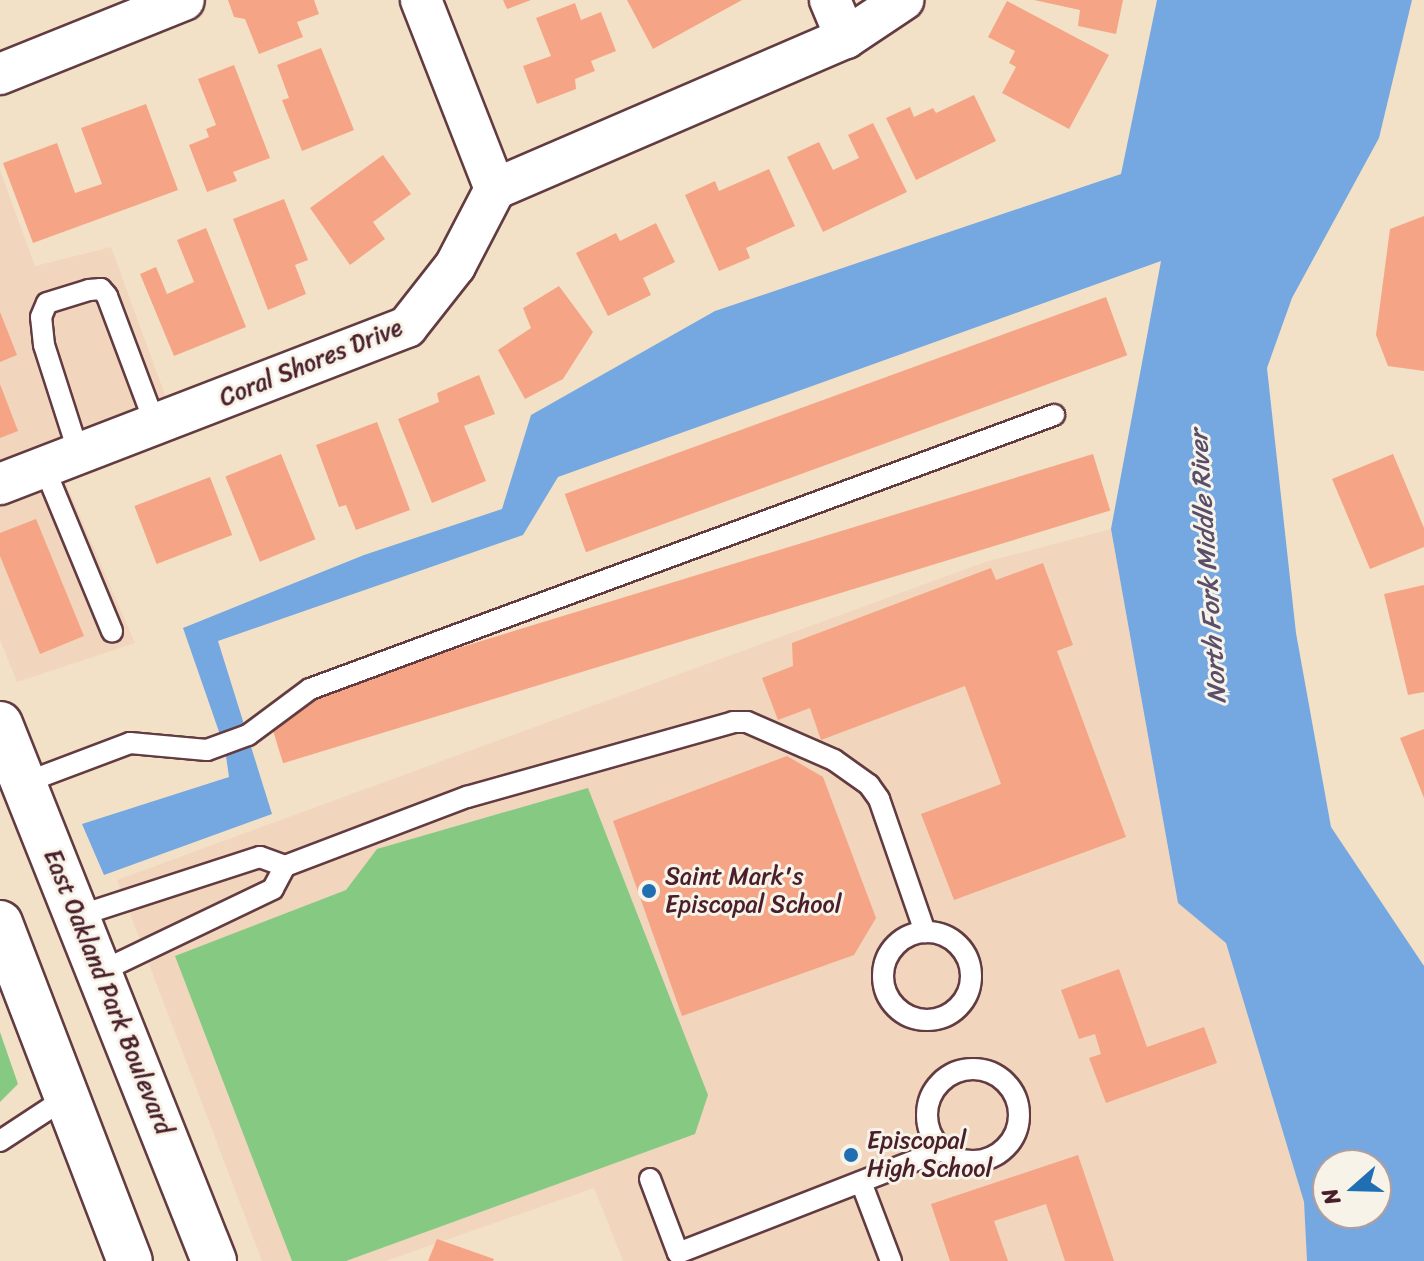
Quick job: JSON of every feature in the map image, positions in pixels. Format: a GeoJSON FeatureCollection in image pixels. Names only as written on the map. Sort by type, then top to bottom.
{"type":"FeatureCollection","features":[{"type":"Feature","properties":{"kind":"main road","name":"East Oakland Park Boulevard"},"geometry":{"type":"LineString","coordinates":[[0,724],[12,777],[78,916],[214,1261]]}},
{"type":"Feature","properties":{"kind":"main road"},"geometry":{"type":"LineString","coordinates":[[0,923],[130,1261]]}},
{"type":"Feature","properties":{"kind":"street"},"geometry":{"type":"LineString","coordinates":[[0,74],[184,0]]}},
{"type":"Feature","properties":{"kind":"street"},"geometry":{"type":"LineString","coordinates":[[421,0],[495,189],[846,38],[903,0]]}},
{"type":"Feature","properties":{"kind":"street"},"geometry":{"type":"LineString","coordinates":[[830,0],[846,38]]}},
{"type":"Feature","properties":{"kind":"street","name":"Coral Shores Drive"},"geometry":{"type":"LineString","coordinates":[[0,484],[407,327],[455,266],[495,189]]}},
{"type":"Feature","properties":{"kind":"lane"},"geometry":{"type":"LineString","coordinates":[[112,631],[62,460],[41,317],[47,303],[101,289],[107,296],[155,424]]}},
{"type":"Feature","properties":{"kind":"lane"},"geometry":{"type":"LineString","coordinates":[[12,777],[130,743],[157,741],[200,751],[218,746],[248,735],[310,689],[1054,415]]}},
{"type":"Feature","properties":{"kind":"lane"},"geometry":{"type":"LineString","coordinates":[[78,916],[260,857],[285,866],[467,797],[733,722],[747,722],[834,760],[869,785],[879,799],[925,932]]}},
{"type":"Feature","properties":{"kind":"lane"},"geometry":{"type":"LineString","coordinates":[[100,972],[273,889],[285,866]]}},
{"type":"Feature","properties":{"kind":"lane"},"geometry":{"type":"LineString","coordinates":[[925,932],[939,933],[962,949],[971,975],[963,1001],[953,1011],[927,1020],[899,1009],[884,984],[888,955],[910,935],[925,932]]}},
{"type":"Feature","properties":{"kind":"lane"},"geometry":{"type":"LineString","coordinates":[[650,1179],[679,1257],[940,1151],[978,1158],[1016,1138],[1019,1110],[1001,1077],[974,1069],[935,1089],[927,1123],[940,1151]]}},
{"type":"Feature","properties":{"kind":"lane"},"geometry":{"type":"LineString","coordinates":[[0,1141],[67,1097]]}},
{"type":"Feature","properties":{"kind":"lane"},"geometry":{"type":"LineString","coordinates":[[861,1182],[891,1261]]}},
{"type":"Feature","properties":{"kind":"shaded area"},"geometry":{"type":"Polygon","coordinates":[[[0,170],[35,266],[111,247],[180,436],[65,481],[135,643],[17,682],[0,640],[0,170]]]}},
{"type":"Feature","properties":{"kind":"shaded area","name":"Saint Mark's Episcopal School"},"geometry":{"type":"Polygon","coordinates":[[[1111,529],[1178,903],[1226,943],[1304,1202],[1307,1261],[623,1261],[594,1188],[386,1261],[262,1261],[117,880],[985,562],[1111,529]]]}},
{"type":"Feature","properties":{"kind":"green space"},"geometry":{"type":"Polygon","coordinates":[[[588,788],[708,1095],[695,1134],[346,1261],[292,1261],[175,956],[346,890],[377,849],[588,788]]]}},
{"type":"Feature","properties":{"kind":"green space"},"geometry":{"type":"Polygon","coordinates":[[[0,1032],[18,1084],[0,1102],[0,1032]]]}},
{"type":"Feature","properties":{"kind":"water","name":"North Fork Middle River"},"geometry":{"type":"Polygon","coordinates":[[[1157,0],[1412,0],[1379,138],[1292,298],[1267,368],[1296,633],[1331,827],[1424,966],[1424,1261],[1307,1261],[1304,1202],[1226,943],[1178,903],[1111,529],[1161,261],[558,477],[523,535],[218,641],[272,814],[104,875],[82,824],[229,777],[225,749],[183,628],[364,555],[502,509],[531,415],[715,311],[1121,174],[1157,0]]]}},
{"type":"Feature","properties":{"kind":"building"},"geometry":{"type":"Polygon","coordinates":[[[228,0],[314,0],[319,14],[297,22],[303,37],[259,54],[245,19],[234,17],[228,0]]]}},
{"type":"Feature","properties":{"kind":"building"},"geometry":{"type":"Polygon","coordinates":[[[503,0],[531,0],[507,9],[503,0]]]}},
{"type":"Feature","properties":{"kind":"building"},"geometry":{"type":"Polygon","coordinates":[[[627,0],[742,0],[653,49],[627,0]]]}},
{"type":"Feature","properties":{"kind":"building"},"geometry":{"type":"Polygon","coordinates":[[[1034,0],[1123,0],[1116,34],[1078,26],[1080,10],[1034,0]]]}},
{"type":"Feature","properties":{"kind":"building"},"geometry":{"type":"Polygon","coordinates":[[[1007,1],[1109,55],[1069,129],[1002,93],[1016,67],[1009,63],[1015,51],[988,37],[1007,1]]]}},
{"type":"Feature","properties":{"kind":"building"},"geometry":{"type":"Polygon","coordinates":[[[575,3],[581,20],[601,12],[616,51],[591,61],[595,71],[575,79],[576,89],[537,104],[523,66],[551,56],[536,18],[575,3]]]}},
{"type":"Feature","properties":{"kind":"building"},"geometry":{"type":"Polygon","coordinates":[[[321,48],[354,130],[302,151],[282,100],[289,98],[277,65],[321,48]]]}},
{"type":"Feature","properties":{"kind":"building"},"geometry":{"type":"Polygon","coordinates":[[[234,65],[270,158],[233,172],[237,181],[207,192],[189,145],[209,137],[206,129],[216,125],[198,79],[234,65]]]}},
{"type":"Feature","properties":{"kind":"building"},"geometry":{"type":"Polygon","coordinates":[[[974,95],[996,141],[916,180],[886,118],[910,107],[914,117],[933,108],[936,113],[974,95]]]}},
{"type":"Feature","properties":{"kind":"building"},"geometry":{"type":"Polygon","coordinates":[[[146,104],[178,190],[33,243],[3,163],[57,143],[75,193],[102,184],[81,128],[146,104]]]}},
{"type":"Feature","properties":{"kind":"building"},"geometry":{"type":"Polygon","coordinates":[[[873,123],[907,192],[823,232],[787,157],[819,142],[833,170],[859,158],[848,135],[873,123]]]}},
{"type":"Feature","properties":{"kind":"building"},"geometry":{"type":"Polygon","coordinates":[[[383,155],[411,194],[373,222],[385,239],[350,265],[310,208],[383,155]]]}},
{"type":"Feature","properties":{"kind":"building"},"geometry":{"type":"Polygon","coordinates":[[[769,169],[795,226],[746,248],[750,258],[719,271],[685,195],[715,181],[719,191],[769,169]]]}},
{"type":"Feature","properties":{"kind":"building"},"geometry":{"type":"Polygon","coordinates":[[[284,199],[308,260],[295,265],[306,294],[268,310],[233,219],[284,199]]]}},
{"type":"Feature","properties":{"kind":"building"},"geometry":{"type":"Polygon","coordinates":[[[1424,216],[1424,371],[1388,366],[1376,335],[1390,229],[1424,216]]]}},
{"type":"Feature","properties":{"kind":"building"},"geometry":{"type":"Polygon","coordinates":[[[656,223],[675,262],[643,278],[651,295],[608,316],[576,253],[616,233],[620,241],[656,223]]]}},
{"type":"Feature","properties":{"kind":"building"},"geometry":{"type":"Polygon","coordinates":[[[206,228],[246,327],[174,356],[140,274],[156,267],[167,294],[194,282],[177,240],[206,228]]]}},
{"type":"Feature","properties":{"kind":"building"},"geometry":{"type":"Polygon","coordinates":[[[559,286],[593,332],[563,379],[525,399],[498,350],[531,328],[523,308],[559,286]]]}},
{"type":"Feature","properties":{"kind":"building"},"geometry":{"type":"Polygon","coordinates":[[[1106,297],[1127,355],[586,552],[565,494],[1106,297]]]}},
{"type":"Feature","properties":{"kind":"building"},"geometry":{"type":"Polygon","coordinates":[[[0,312],[17,355],[0,362],[0,312]]]}},
{"type":"Feature","properties":{"kind":"building"},"geometry":{"type":"Polygon","coordinates":[[[479,375],[495,414],[464,426],[486,481],[432,503],[398,419],[439,402],[437,393],[479,375]]]}},
{"type":"Feature","properties":{"kind":"building"},"geometry":{"type":"Polygon","coordinates":[[[0,384],[18,431],[0,438],[0,384]]]}},
{"type":"Feature","properties":{"kind":"building"},"geometry":{"type":"Polygon","coordinates":[[[377,422],[410,510],[356,530],[346,505],[339,507],[316,445],[377,422]]]}},
{"type":"Feature","properties":{"kind":"building"},"geometry":{"type":"Polygon","coordinates":[[[281,454],[315,539],[260,562],[225,476],[281,454]]]}},
{"type":"Feature","properties":{"kind":"building"},"geometry":{"type":"Polygon","coordinates":[[[1093,454],[1110,510],[283,763],[266,707],[1093,454]]]}},
{"type":"Feature","properties":{"kind":"building"},"geometry":{"type":"Polygon","coordinates":[[[1393,454],[1424,528],[1424,547],[1370,569],[1332,479],[1393,454]]]}},
{"type":"Feature","properties":{"kind":"building"},"geometry":{"type":"Polygon","coordinates":[[[210,477],[232,535],[157,564],[134,506],[210,477]]]}},
{"type":"Feature","properties":{"kind":"building"},"geometry":{"type":"Polygon","coordinates":[[[36,519],[84,636],[40,654],[0,556],[0,533],[36,519]]]}},
{"type":"Feature","properties":{"kind":"building"},"geometry":{"type":"Polygon","coordinates":[[[1043,563],[1073,645],[1057,651],[1126,837],[954,900],[921,814],[1001,784],[965,686],[821,740],[810,708],[778,720],[762,678],[793,666],[792,643],[991,568],[996,580],[1043,563]]]}},
{"type":"Feature","properties":{"kind":"building"},"geometry":{"type":"Polygon","coordinates":[[[1424,585],[1424,692],[1408,695],[1384,594],[1424,585]]]}},
{"type":"Feature","properties":{"kind":"building"},"geometry":{"type":"Polygon","coordinates":[[[1424,729],[1424,798],[1400,738],[1424,729]]]}},
{"type":"Feature","properties":{"kind":"building"},"geometry":{"type":"Polygon","coordinates":[[[787,756],[823,777],[876,918],[854,955],[682,1016],[613,821],[787,756]]]}},
{"type":"Feature","properties":{"kind":"building"},"geometry":{"type":"Polygon","coordinates":[[[1119,969],[1147,1047],[1204,1027],[1217,1063],[1106,1103],[1089,1058],[1101,1054],[1095,1034],[1079,1039],[1061,990],[1119,969]]]}},
{"type":"Feature","properties":{"kind":"building"},"geometry":{"type":"Polygon","coordinates":[[[1078,1155],[1114,1261],[1065,1261],[1046,1204],[994,1221],[1008,1261],[950,1261],[931,1204],[1078,1155]]]}},
{"type":"Feature","properties":{"kind":"building"},"geometry":{"type":"Polygon","coordinates":[[[437,1239],[494,1259],[428,1261],[437,1239]]]}},
{"type":"Feature","properties":{"kind":"place","name":"Saint Mark's Episcopal School"},"geometry":{"type":"Point","coordinates":[649,891]}},
{"type":"Feature","properties":{"kind":"place","name":"Episcopal High School"},"geometry":{"type":"Point","coordinates":[851,1155]}}]}
